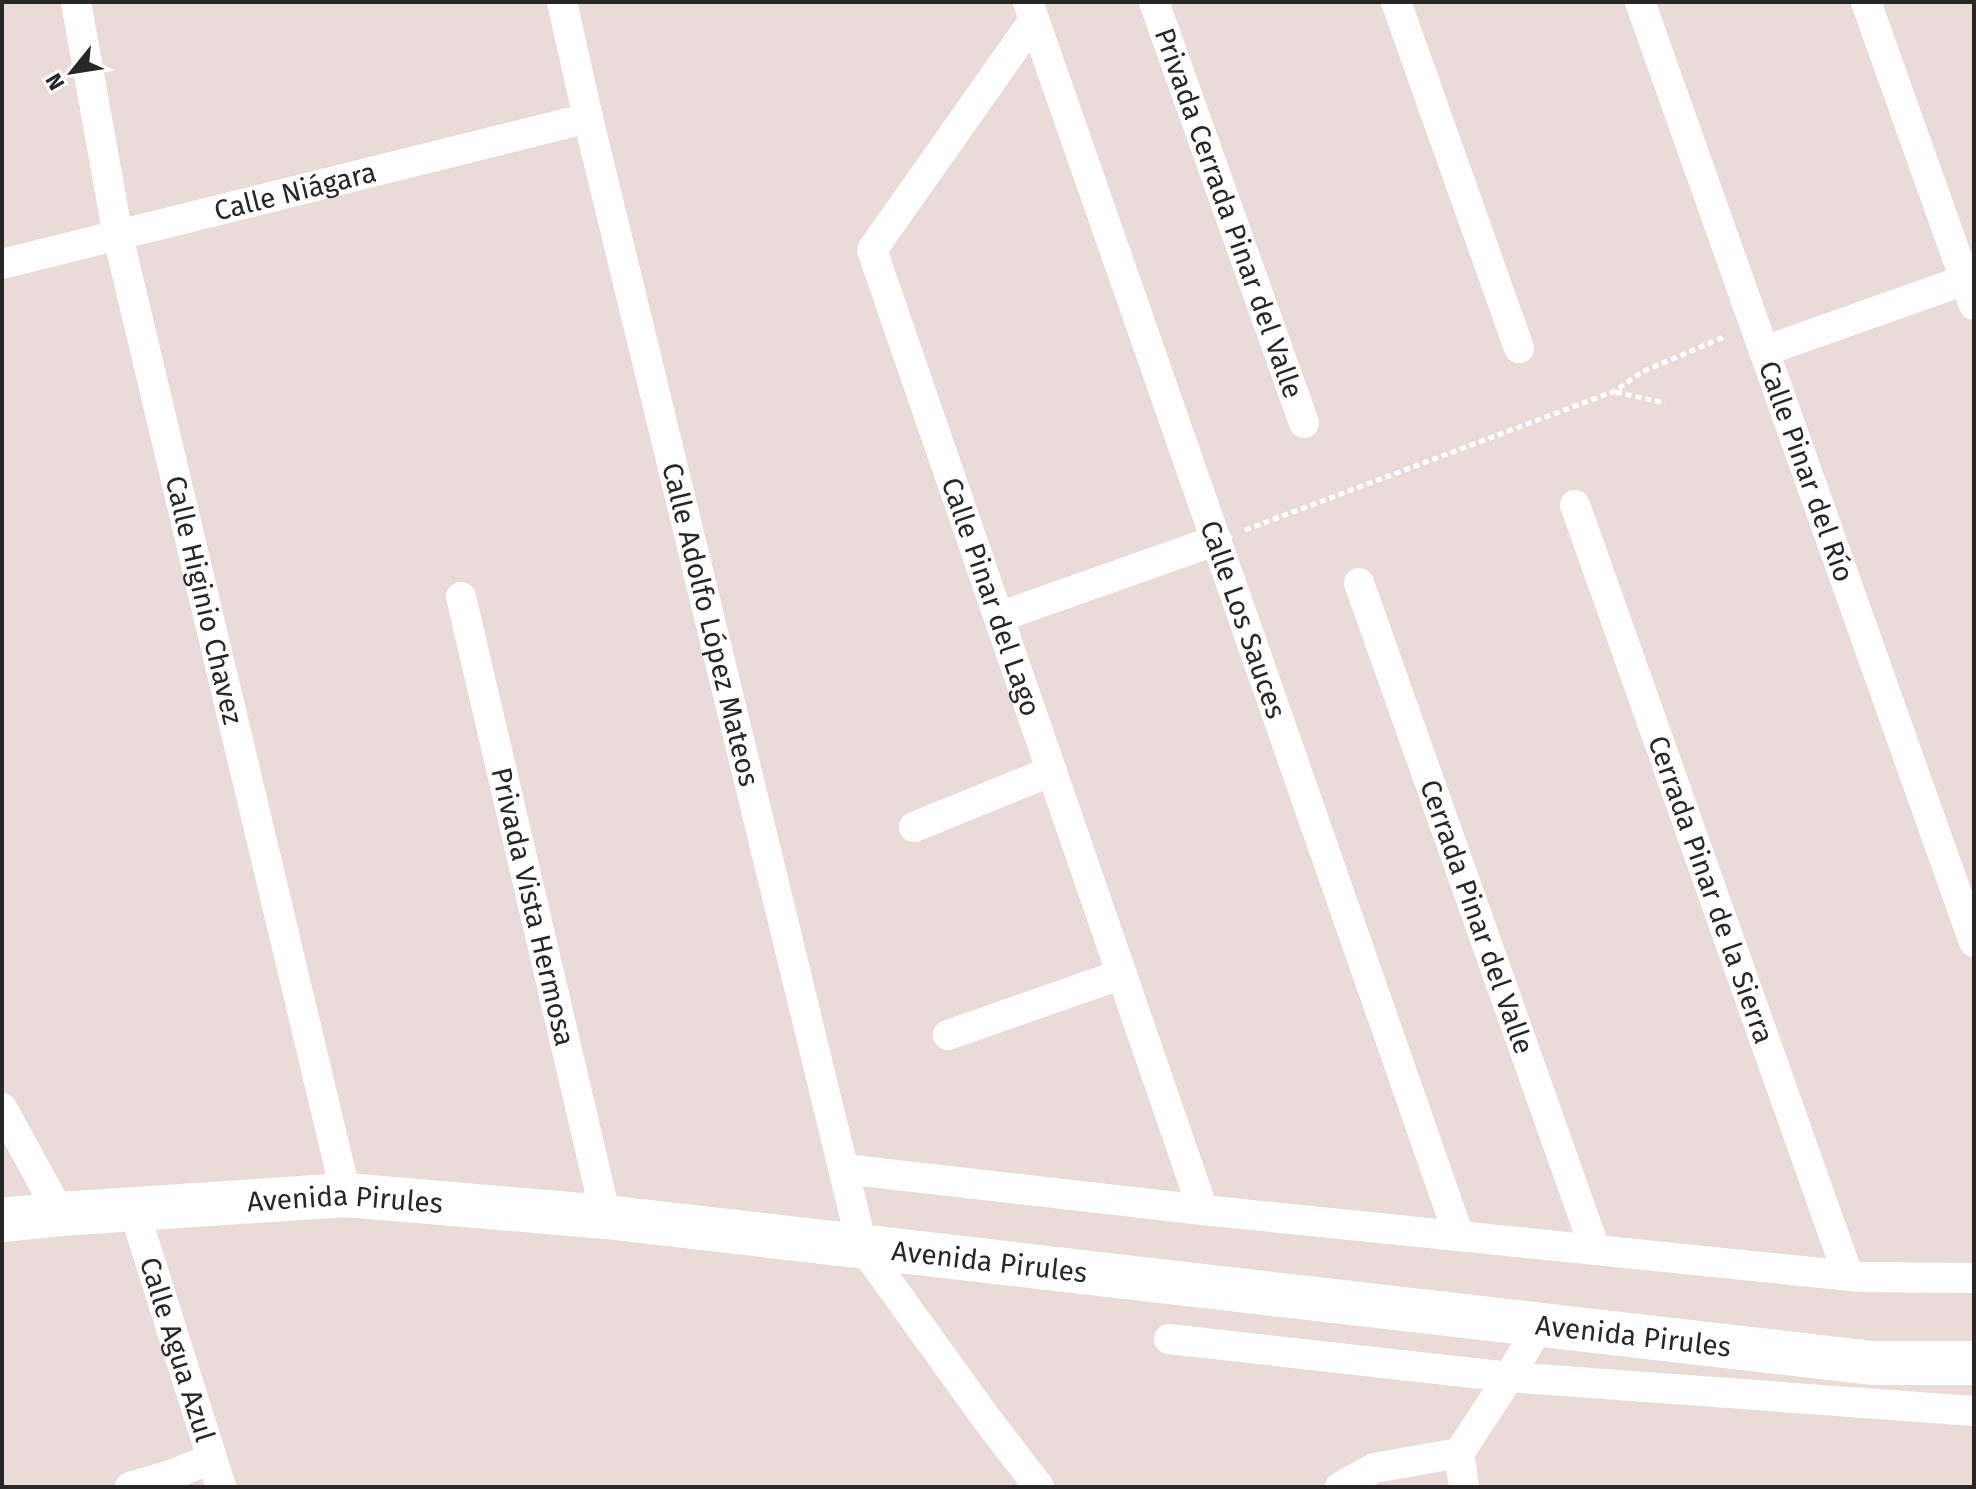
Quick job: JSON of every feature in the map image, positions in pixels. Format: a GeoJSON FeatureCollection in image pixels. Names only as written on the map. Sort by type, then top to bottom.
{"type":"FeatureCollection","features":[{"type":"Feature","properties":{"kind":"street","name":"Calle Higinio Chavez"},"geometry":{"type":"LineString","coordinates":[[76,2],[118,236],[346,1195]]}},
{"type":"Feature","properties":{"kind":"street","name":"Calle Adolfo López Mateos"},"geometry":{"type":"LineString","coordinates":[[562,2],[862,1246]]}},
{"type":"Feature","properties":{"kind":"street","name":"Privada Cerrada Pinar del Valle"},"geometry":{"type":"LineString","coordinates":[[1154,2],[1304,423]]}},
{"type":"Feature","properties":{"kind":"street"},"geometry":{"type":"LineString","coordinates":[[1396,2],[1519,348]]}},
{"type":"Feature","properties":{"kind":"street","name":"Calle Pinar del Río"},"geometry":{"type":"LineString","coordinates":[[1640,2],[1974,942]]}},
{"type":"Feature","properties":{"kind":"street"},"geometry":{"type":"LineString","coordinates":[[1759,338],[1970,293],[1866,2]]}},
{"type":"Feature","properties":{"kind":"street","name":"Calle Los Sauces"},"geometry":{"type":"LineString","coordinates":[[1031,11],[1459,1236]]}},
{"type":"Feature","properties":{"kind":"street","name":"Calle Pinar del Lago"},"geometry":{"type":"LineString","coordinates":[[1031,11],[872,250],[1203,1210]]}},
{"type":"Feature","properties":{"kind":"street","name":"Calle Niágara"},"geometry":{"type":"LineString","coordinates":[[2,264],[588,118]]}},
{"type":"Feature","properties":{"kind":"street","name":"Cerrada Pinar de la Sierra"},"geometry":{"type":"LineString","coordinates":[[1575,505],[1848,1275]]}},
{"type":"Feature","properties":{"kind":"street"},"geometry":{"type":"LineString","coordinates":[[999,617],[1217,540]]}},
{"type":"Feature","properties":{"kind":"street","name":"Cerrada Pinar del Valle"},"geometry":{"type":"LineString","coordinates":[[1359,583],[1595,1249]]}},
{"type":"Feature","properties":{"kind":"street","name":"Privada Vista Hermosa"},"geometry":{"type":"LineString","coordinates":[[461,597],[606,1217]]}},
{"type":"Feature","properties":{"kind":"street"},"geometry":{"type":"LineString","coordinates":[[914,827],[1052,771]]}},
{"type":"Feature","properties":{"kind":"street"},"geometry":{"type":"LineString","coordinates":[[948,1035],[1122,974]]}},
{"type":"Feature","properties":{"kind":"street"},"geometry":{"type":"LineString","coordinates":[[2,1108],[60,1214]]}},
{"type":"Feature","properties":{"kind":"street"},"geometry":{"type":"LineString","coordinates":[[844,1169],[1203,1210],[1848,1275],[1974,1278]]}},
{"type":"Feature","properties":{"kind":"street","name":"Avenida Pirules"},"geometry":{"type":"LineString","coordinates":[[2,1220],[346,1195],[606,1217],[1872,1363],[1974,1363]]}},
{"type":"Feature","properties":{"kind":"street","name":"Calle Agua Azul"},"geometry":{"type":"LineString","coordinates":[[134,1210],[216,1473]]}},
{"type":"Feature","properties":{"kind":"street"},"geometry":{"type":"LineString","coordinates":[[862,1246],[1039,1487]]}},
{"type":"Feature","properties":{"kind":"street"},"geometry":{"type":"LineString","coordinates":[[1464,1487],[1459,1453],[1539,1326]]}},
{"type":"Feature","properties":{"kind":"street"},"geometry":{"type":"LineString","coordinates":[[1169,1339],[1509,1377],[1974,1411]]}},
{"type":"Feature","properties":{"kind":"street"},"geometry":{"type":"LineString","coordinates":[[1340,1487],[1374,1468],[1459,1453]]}},
{"type":"Feature","properties":{"kind":"street"},"geometry":{"type":"LineString","coordinates":[[130,1487],[171,1475],[216,1473]]}},
{"type":"Feature","properties":{"kind":"path"},"geometry":{"type":"LineString","coordinates":[[1217,540],[1615,391],[1642,372],[1689,350],[1759,338]]}},
{"type":"Feature","properties":{"kind":"path"},"geometry":{"type":"LineString","coordinates":[[1615,391],[1665,403]]}}]}
